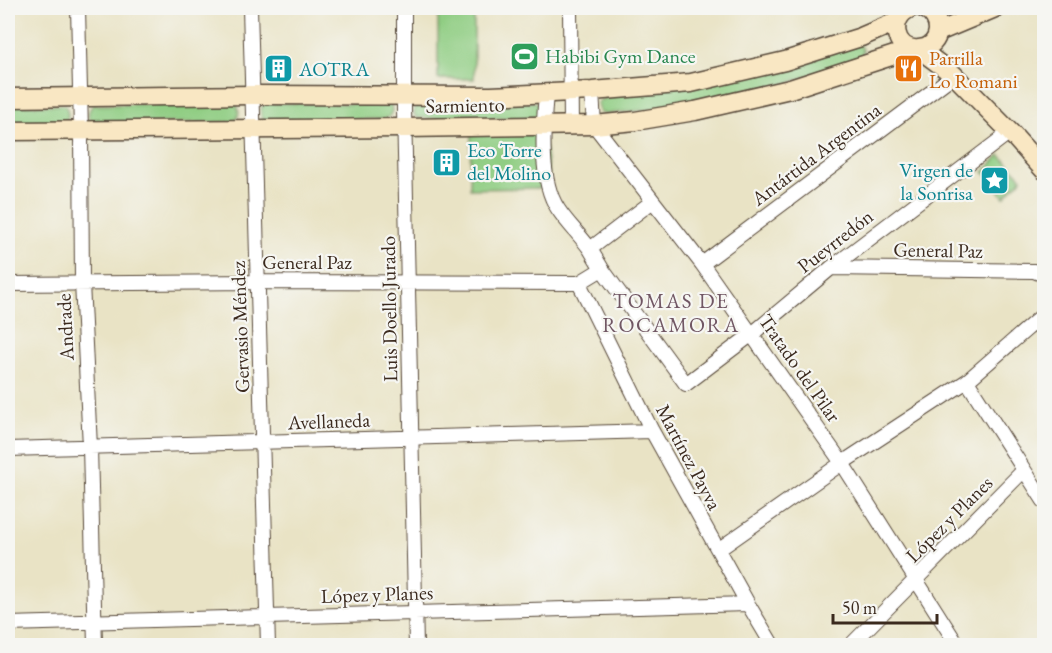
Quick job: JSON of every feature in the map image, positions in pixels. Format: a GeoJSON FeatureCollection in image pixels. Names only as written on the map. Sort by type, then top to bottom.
{"type":"FeatureCollection","features":[{"type":"Feature","properties":{"kind":"main road","name":"Sarmiento"},"geometry":{"type":"LineString","coordinates":[[8,98],[253,95],[491,96],[571,93],[691,83],[785,61],[861,37],[911,8]]}},
{"type":"Feature","properties":{"kind":"main road"},"geometry":{"type":"LineString","coordinates":[[924,8],[933,13],[936,19],[938,34],[954,75]]}},
{"type":"Feature","properties":{"kind":"main road","name":"Sarmiento"},"geometry":{"type":"LineString","coordinates":[[8,131],[542,126],[635,121],[695,111],[790,89],[926,47],[938,34],[988,11]]}},
{"type":"Feature","properties":{"kind":"main road"},"geometry":{"type":"LineString","coordinates":[[895,17],[900,41],[954,75],[1044,170]]}},
{"type":"Feature","properties":{"kind":"street","name":"Andrade"},"geometry":{"type":"LineString","coordinates":[[78,8],[82,283],[90,447],[95,645]]}},
{"type":"Feature","properties":{"kind":"street","name":"Gervasio Méndez"},"geometry":{"type":"LineString","coordinates":[[250,8],[268,645]]}},
{"type":"Feature","properties":{"kind":"street","name":"Luis Doello Jurado"},"geometry":{"type":"LineString","coordinates":[[404,8],[416,645]]}},
{"type":"Feature","properties":{"kind":"street"},"geometry":{"type":"LineString","coordinates":[[570,8],[572,125]]}},
{"type":"Feature","properties":{"kind":"street","name":"Antártida Argentina"},"geometry":{"type":"LineString","coordinates":[[702,264],[954,75]]}},
{"type":"Feature","properties":{"kind":"street"},"geometry":{"type":"LineString","coordinates":[[592,91],[594,125]]}},
{"type":"Feature","properties":{"kind":"street"},"geometry":{"type":"LineString","coordinates":[[546,94],[542,126],[546,178],[550,193],[557,208],[603,269],[579,283]]}},
{"type":"Feature","properties":{"kind":"street","name":"Tratado del Pilar"},"geometry":{"type":"LineString","coordinates":[[594,125],[702,264],[752,334],[842,463],[958,645]]}},
{"type":"Feature","properties":{"kind":"street","name":"Pueyrredón"},"geometry":{"type":"LineString","coordinates":[[603,269],[686,384],[752,334],[831,268],[1010,132]]}},
{"type":"Feature","properties":{"kind":"street"},"geometry":{"type":"LineString","coordinates":[[590,249],[653,201]]}},
{"type":"Feature","properties":{"kind":"street","name":"General Paz"},"geometry":{"type":"LineString","coordinates":[[831,268],[1034,271],[1044,275]]}},
{"type":"Feature","properties":{"kind":"street","name":"General Paz"},"geometry":{"type":"LineString","coordinates":[[8,285],[258,282],[579,283]]}},
{"type":"Feature","properties":{"kind":"street","name":"Martínez Payva"},"geometry":{"type":"LineString","coordinates":[[579,283],[652,431],[772,645]]}},
{"type":"Feature","properties":{"kind":"street"},"geometry":{"type":"LineString","coordinates":[[718,550],[842,463],[967,381],[1044,314]]}},
{"type":"Feature","properties":{"kind":"street"},"geometry":{"type":"LineString","coordinates":[[967,381],[1044,501]]}},
{"type":"Feature","properties":{"kind":"street","name":"Avellaneda"},"geometry":{"type":"LineString","coordinates":[[8,449],[652,431]]}},
{"type":"Feature","properties":{"kind":"street","name":"López y Planes"},"geometry":{"type":"LineString","coordinates":[[850,645],[1024,470]]}},
{"type":"Feature","properties":{"kind":"street","name":"López y Planes"},"geometry":{"type":"LineString","coordinates":[[8,624],[748,604]]}},
{"type":"Feature","properties":{"kind":"green space"},"geometry":{"type":"Polygon","coordinates":[[[438,8],[474,8],[474,79],[438,79],[438,8]]]}},
{"type":"Feature","properties":{"kind":"green space"},"geometry":{"type":"Polygon","coordinates":[[[859,44],[863,51],[858,59],[788,83],[694,105],[606,114],[600,113],[597,103],[602,99],[859,44]]]}},
{"type":"Feature","properties":{"kind":"green space"},"geometry":{"type":"Polygon","coordinates":[[[535,102],[540,106],[538,115],[531,118],[417,118],[414,114],[415,104],[535,102]]]}},
{"type":"Feature","properties":{"kind":"green space"},"geometry":{"type":"Polygon","coordinates":[[[234,103],[239,112],[237,119],[233,122],[93,124],[88,115],[93,105],[234,103]]]}},
{"type":"Feature","properties":{"kind":"green space"},"geometry":{"type":"Polygon","coordinates":[[[267,103],[391,104],[392,111],[389,117],[384,119],[270,121],[263,119],[261,115],[262,108],[267,103]]]}},
{"type":"Feature","properties":{"kind":"green space"},"geometry":{"type":"Polygon","coordinates":[[[8,105],[65,105],[68,117],[64,124],[8,126],[8,105]]]}},
{"type":"Feature","properties":{"kind":"green space"},"geometry":{"type":"Polygon","coordinates":[[[535,130],[544,137],[550,188],[470,189],[471,132],[535,130]]]}},
{"type":"Feature","properties":{"kind":"green space"},"geometry":{"type":"Polygon","coordinates":[[[1000,155],[1022,178],[1004,197],[984,172],[1000,155]]]}},
{"type":"Feature","properties":{"kind":"place","name":"Habibi Gym Dance"},"geometry":{"type":"Point","coordinates":[524,56]}},
{"type":"Feature","properties":{"kind":"place","name":"AOTRA"},"geometry":{"type":"Point","coordinates":[278,69]}},
{"type":"Feature","properties":{"kind":"place","name":"Parrilla Lo Romani"},"geometry":{"type":"Point","coordinates":[908,69]}},
{"type":"Feature","properties":{"kind":"place","name":"Eco Torre del Molino"},"geometry":{"type":"Point","coordinates":[446,162]}},
{"type":"Feature","properties":{"kind":"place","name":"Virgen de la Sonrisa"},"geometry":{"type":"Point","coordinates":[994,181]}},
{"type":"Feature","properties":{"kind":"district","name":"TOMAS DE ROCAMORA"},"geometry":{"type":"Point","coordinates":[671,312]}}]}
